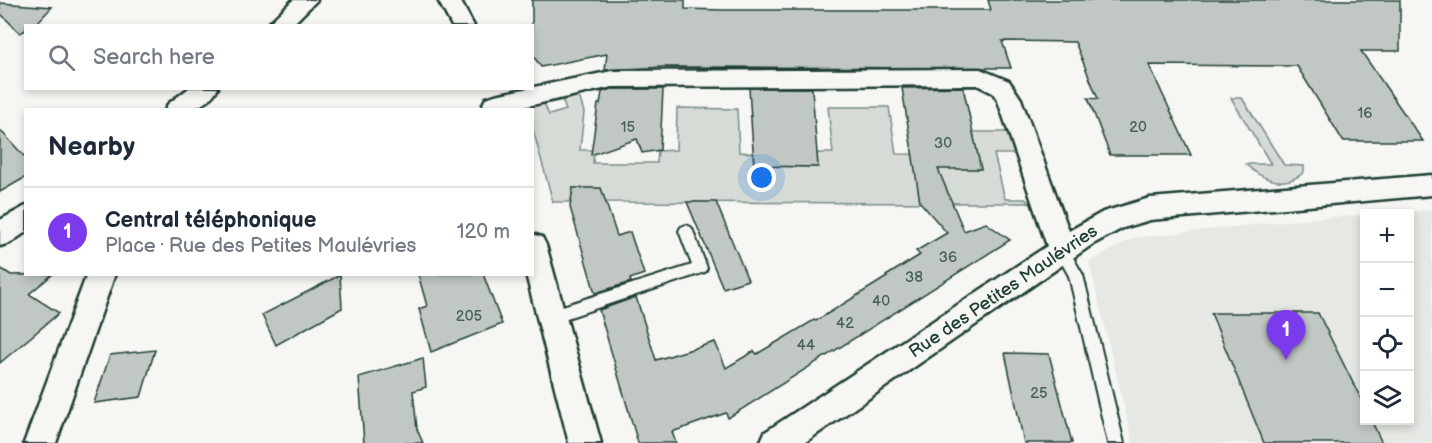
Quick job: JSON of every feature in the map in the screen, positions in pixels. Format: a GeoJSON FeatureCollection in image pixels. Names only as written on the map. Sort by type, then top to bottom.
{"type":"FeatureCollection","features":[{"type":"Feature","properties":{"kind":"street"},"geometry":{"type":"LineString","coordinates":[[279,24],[306,0]]}},
{"type":"Feature","properties":{"kind":"street"},"geometry":{"type":"LineString","coordinates":[[448,0],[462,24]]}},
{"type":"Feature","properties":{"kind":"street"},"geometry":{"type":"LineString","coordinates":[[494,101],[612,79],[980,77],[996,84],[1009,99],[1062,251]]}},
{"type":"Feature","properties":{"kind":"street"},"geometry":{"type":"LineString","coordinates":[[180,108],[203,90]]}},
{"type":"Feature","properties":{"kind":"street","name":"Rue des Petites Maulévries"},"geometry":{"type":"LineString","coordinates":[[776,443],[1062,251],[1092,228],[1118,217],[1150,209],[1432,185]]}},
{"type":"Feature","properties":{"kind":"street"},"geometry":{"type":"LineString","coordinates":[[0,235],[24,218]]}},
{"type":"Feature","properties":{"kind":"street"},"geometry":{"type":"LineString","coordinates":[[534,252],[585,443]]}},
{"type":"Feature","properties":{"kind":"street"},"geometry":{"type":"LineString","coordinates":[[40,443],[99,276]]}},
{"type":"Feature","properties":{"kind":"lane"},"geometry":{"type":"LineString","coordinates":[[552,316],[700,268],[686,231]]}},
{"type":"Feature","properties":{"kind":"lane"},"geometry":{"type":"LineString","coordinates":[[1062,251],[1076,275],[1116,443]]}},
{"type":"Feature","properties":{"kind":"shaded area"},"geometry":{"type":"Polygon","coordinates":[[[573,96],[580,99],[584,112],[580,150],[594,150],[593,163],[657,163],[658,151],[676,150],[677,108],[737,109],[739,152],[753,153],[754,166],[818,167],[817,153],[833,153],[828,107],[889,107],[896,154],[977,155],[973,132],[1007,132],[1014,154],[994,154],[1005,199],[1026,199],[1029,203],[588,202],[590,188],[573,188],[571,202],[553,202],[534,134],[534,108],[525,106],[543,101],[549,115],[566,110],[561,97],[573,96]]]}},
{"type":"Feature","properties":{"kind":"shaded area"},"geometry":{"type":"Polygon","coordinates":[[[1231,98],[1242,98],[1284,165],[1304,166],[1304,172],[1289,180],[1274,180],[1252,170],[1246,164],[1271,164],[1231,98]]]}},
{"type":"Feature","properties":{"kind":"shaded area"},"geometry":{"type":"Polygon","coordinates":[[[1432,210],[1432,443],[1133,443],[1089,262],[1133,238],[1360,215],[1360,425],[1414,425],[1414,211],[1432,210]]]}},
{"type":"Feature","properties":{"kind":"building"},"geometry":{"type":"Polygon","coordinates":[[[532,0],[685,0],[685,9],[721,10],[991,10],[988,0],[1400,0],[1400,51],[1361,51],[1423,141],[1343,141],[1297,66],[1149,65],[1191,155],[1110,155],[1088,98],[1098,99],[1075,42],[1002,41],[1011,68],[664,67],[605,70],[607,54],[541,67],[534,57],[534,24],[532,24],[532,0]]]}},
{"type":"Feature","properties":{"kind":"building"},"geometry":{"type":"Polygon","coordinates":[[[0,3],[52,7],[36,24],[24,24],[24,31],[20,33],[0,13],[0,3]]]}},
{"type":"Feature","properties":{"kind":"building"},"geometry":{"type":"Polygon","coordinates":[[[963,87],[981,169],[938,169],[964,231],[986,223],[1010,240],[728,418],[726,413],[672,432],[676,443],[638,443],[599,310],[636,297],[656,360],[715,342],[726,368],[754,351],[757,354],[814,320],[816,321],[920,255],[916,251],[947,233],[920,202],[902,88],[963,87]]]}},
{"type":"Feature","properties":{"kind":"building"},"geometry":{"type":"Polygon","coordinates":[[[749,88],[812,88],[818,167],[754,166],[749,88]]]}},
{"type":"Feature","properties":{"kind":"building"},"geometry":{"type":"Polygon","coordinates":[[[612,89],[663,89],[660,150],[642,153],[637,139],[591,155],[598,104],[600,104],[602,92],[612,89]]]}},
{"type":"Feature","properties":{"kind":"building"},"geometry":{"type":"Polygon","coordinates":[[[0,130],[24,156],[24,178],[0,192],[0,130]]]}},
{"type":"Feature","properties":{"kind":"building"},"geometry":{"type":"Polygon","coordinates":[[[573,188],[601,188],[617,236],[630,232],[644,274],[630,279],[631,282],[595,293],[570,207],[573,188]]]}},
{"type":"Feature","properties":{"kind":"building"},"geometry":{"type":"Polygon","coordinates":[[[687,202],[716,202],[748,280],[723,288],[687,202]]]}},
{"type":"Feature","properties":{"kind":"building"},"geometry":{"type":"Polygon","coordinates":[[[0,268],[11,275],[51,276],[29,294],[59,313],[0,363],[0,268]]]}},
{"type":"Feature","properties":{"kind":"building"},"geometry":{"type":"Polygon","coordinates":[[[340,276],[342,308],[276,345],[262,315],[340,276]]]}},
{"type":"Feature","properties":{"kind":"building"},"geometry":{"type":"Polygon","coordinates":[[[419,276],[484,276],[502,324],[431,352],[419,309],[427,306],[419,276]]]}},
{"type":"Feature","properties":{"kind":"building"},"geometry":{"type":"Polygon","coordinates":[[[1211,313],[1318,313],[1360,397],[1360,425],[1373,425],[1382,443],[1264,443],[1211,313]]]}},
{"type":"Feature","properties":{"kind":"building"},"geometry":{"type":"Polygon","coordinates":[[[155,350],[141,397],[94,403],[110,355],[155,350]]]}},
{"type":"Feature","properties":{"kind":"building"},"geometry":{"type":"Polygon","coordinates":[[[1005,353],[1049,354],[1072,443],[1024,443],[1005,353]]]}},
{"type":"Feature","properties":{"kind":"building"},"geometry":{"type":"Polygon","coordinates":[[[423,358],[426,387],[413,391],[417,429],[423,443],[364,443],[359,377],[423,358]]]}},
{"type":"Feature","properties":{"kind":"place","name":"Central téléphonique"},"geometry":{"type":"Point","coordinates":[1286,360]}}]}
